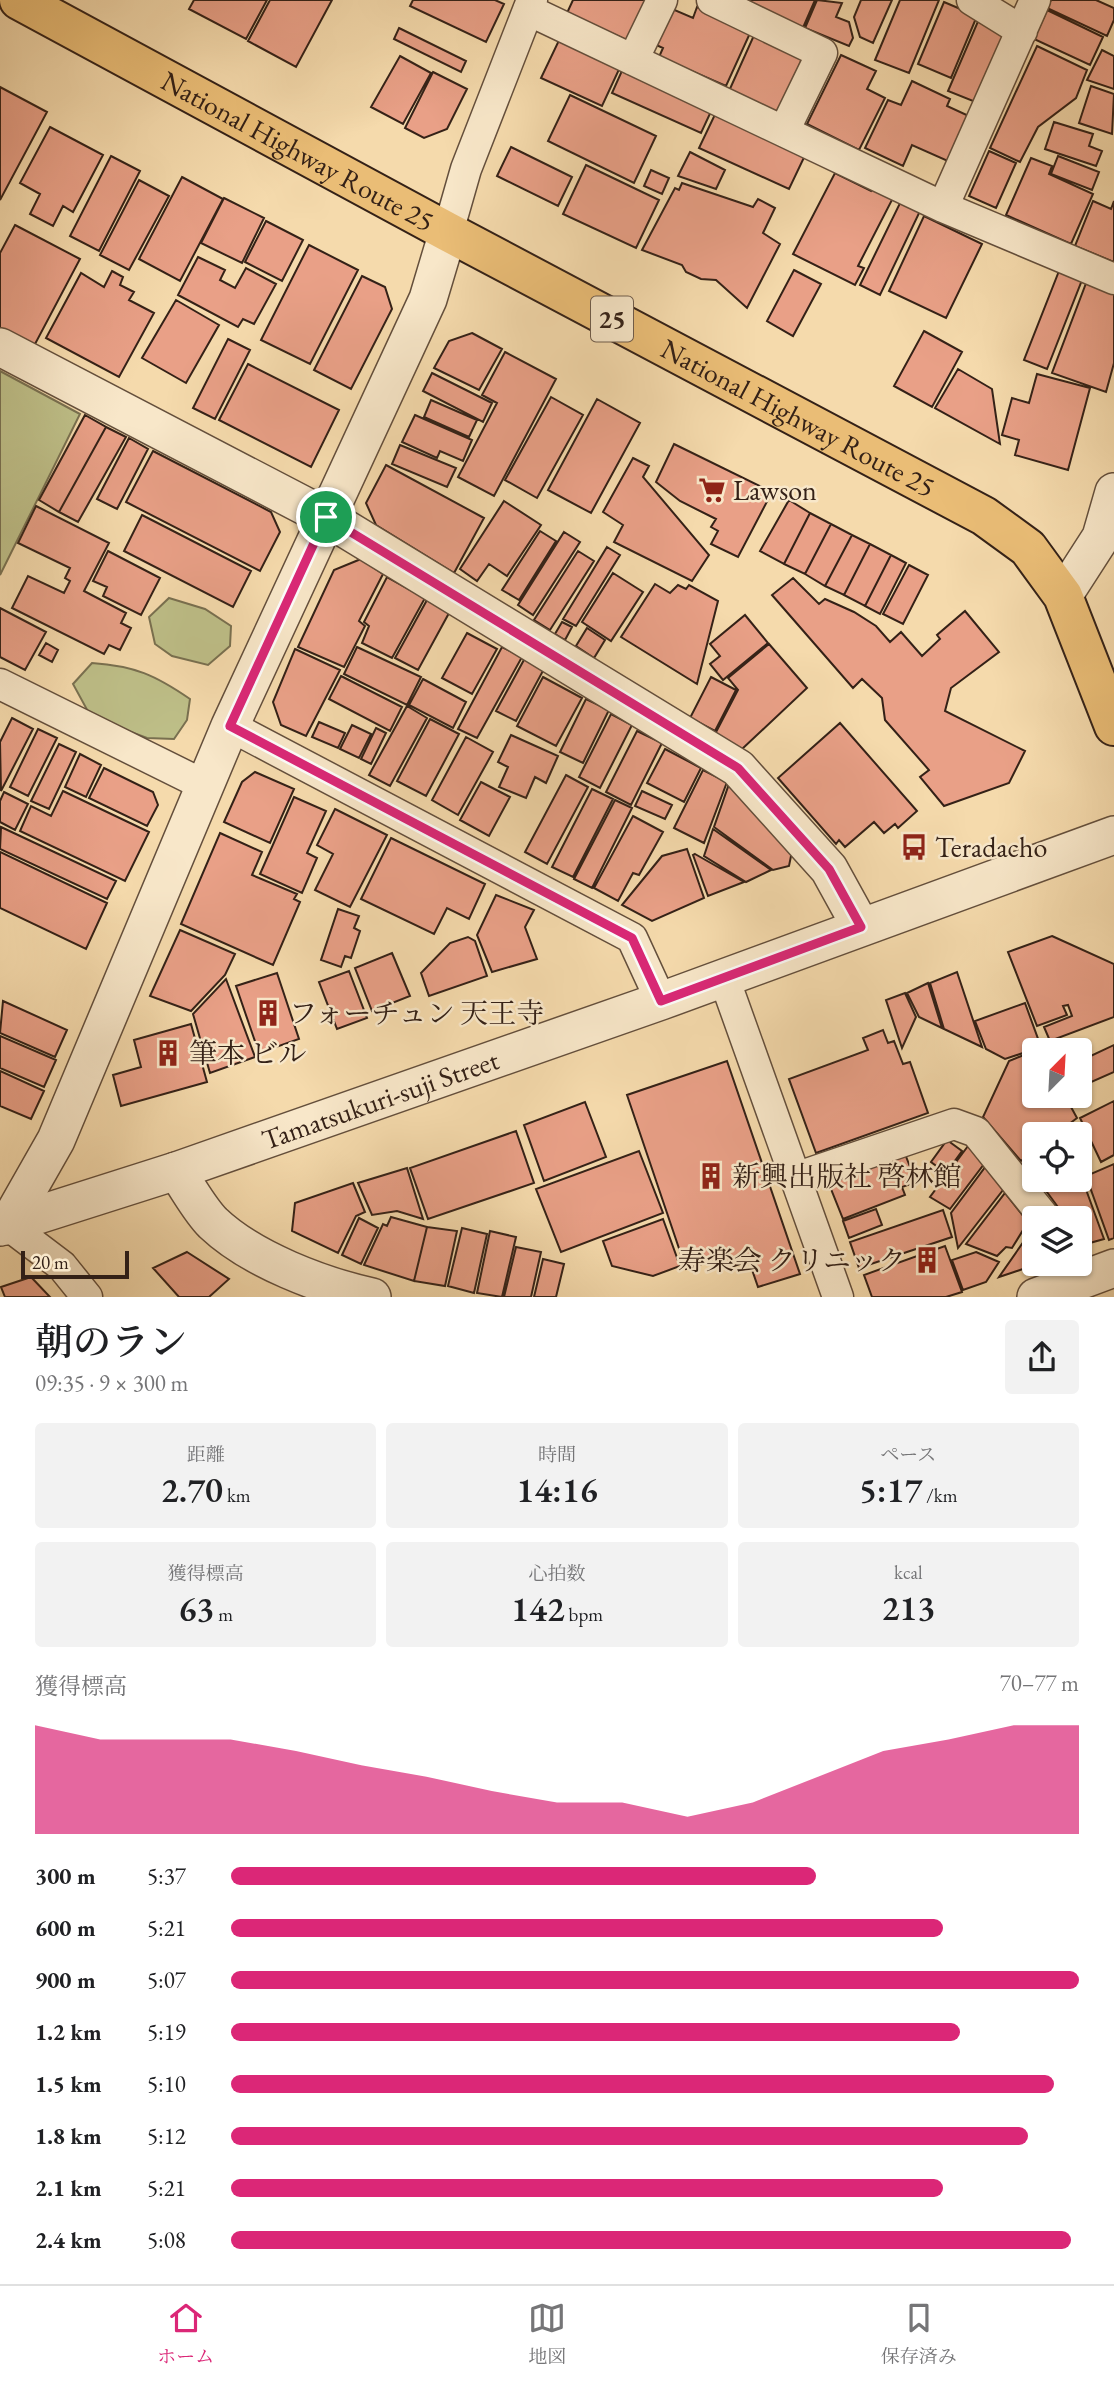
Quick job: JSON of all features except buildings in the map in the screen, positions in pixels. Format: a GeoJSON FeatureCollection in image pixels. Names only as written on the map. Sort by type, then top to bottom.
{"type":"FeatureCollection","features":[{"type":"Feature","properties":{"kind":"highway","name":"National Highway Route 25"},"geometry":{"type":"LineString","coordinates":[[19,0],[448,232],[984,516],[1028,548],[1063,596],[1114,726]]}},
{"type":"Feature","properties":{"kind":"street"},"geometry":{"type":"LineString","coordinates":[[633,60],[662,0]]}},
{"type":"Feature","properties":{"kind":"street"},"geometry":{"type":"LineString","coordinates":[[712,0],[821,52],[784,131]]}},
{"type":"Feature","properties":{"kind":"street"},"geometry":{"type":"LineString","coordinates":[[972,0],[1022,31]]}},
{"type":"Feature","properties":{"kind":"street"},"geometry":{"type":"LineString","coordinates":[[943,207],[1035,0]]}},
{"type":"Feature","properties":{"kind":"street"},"geometry":{"type":"LineString","coordinates":[[87,1297],[62,1266],[2,1226],[56,1140],[230,726],[428,299],[466,169],[530,5],[633,60],[943,207],[1114,279]]}},
{"type":"Feature","properties":{"kind":"street"},"geometry":{"type":"LineString","coordinates":[[0,347],[326,517],[738,768],[829,869],[861,927]]}},
{"type":"Feature","properties":{"kind":"street"},"geometry":{"type":"LineString","coordinates":[[1063,596],[1101,537],[1114,492]]}},
{"type":"Feature","properties":{"kind":"street"},"geometry":{"type":"LineString","coordinates":[[0,684],[206,786]]}},
{"type":"Feature","properties":{"kind":"street"},"geometry":{"type":"LineString","coordinates":[[230,726],[632,938],[661,1001]]}},
{"type":"Feature","properties":{"kind":"street","name":"Tamatsukuri-suji Street"},"geometry":{"type":"LineString","coordinates":[[2,1226],[176,1171],[661,1001],[1114,835]]}},
{"type":"Feature","properties":{"kind":"street"},"geometry":{"type":"LineString","coordinates":[[724,978],[838,1297]]}},
{"type":"Feature","properties":{"kind":"street"},"geometry":{"type":"LineString","coordinates":[[795,1178],[954,1124],[976,1132],[1035,1206]]}},
{"type":"Feature","properties":{"kind":"street"},"geometry":{"type":"LineString","coordinates":[[176,1171],[213,1223],[255,1253],[337,1289],[372,1297]]}},
{"type":"Feature","properties":{"kind":"street"},"geometry":{"type":"LineString","coordinates":[[1036,1297],[1095,1268]]}},
{"type":"Feature","properties":{"kind":"green space"},"geometry":{"type":"Polygon","coordinates":[[[0,371],[80,414],[0,575],[0,371]]]}},
{"type":"Feature","properties":{"kind":"green space"},"geometry":{"type":"Polygon","coordinates":[[[169,598],[205,609],[231,626],[230,646],[208,665],[172,656],[155,644],[149,617],[169,598]]]}},
{"type":"Feature","properties":{"kind":"green space"},"geometry":{"type":"Polygon","coordinates":[[[92,663],[144,673],[190,699],[187,720],[174,739],[147,738],[91,717],[73,684],[92,663]]]}},
{"type":"Feature","properties":{"kind":"place","name":"Lawson"},"geometry":{"type":"Point","coordinates":[712,490]}},
{"type":"Feature","properties":{"kind":"place","name":"Teradacho"},"geometry":{"type":"Point","coordinates":[914,847]}},
{"type":"Feature","properties":{"kind":"place","name":"フォーチュン 天王寺"},"geometry":{"type":"Point","coordinates":[268,1013]}},
{"type":"Feature","properties":{"kind":"place","name":"筆本 ビル"},"geometry":{"type":"Point","coordinates":[168,1053]}},
{"type":"Feature","properties":{"kind":"place","name":"新興出版社 啓林館"},"geometry":{"type":"Point","coordinates":[711,1176]}},
{"type":"Feature","properties":{"kind":"place","name":"寿楽会 クリニック"},"geometry":{"type":"Point","coordinates":[927,1260]}},
{"type":"Feature","properties":{"kind":"route"},"geometry":{"type":"LineString","coordinates":[[326,517],[738,768],[829,869],[861,927],[661,1001],[632,938],[230,726],[326,517]]}}]}
